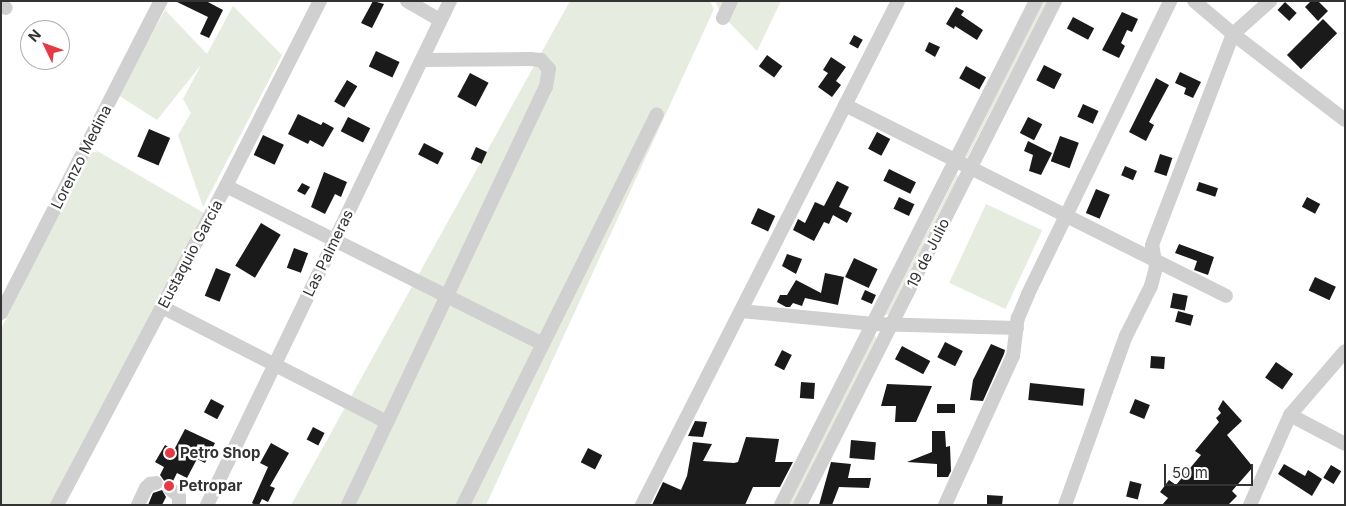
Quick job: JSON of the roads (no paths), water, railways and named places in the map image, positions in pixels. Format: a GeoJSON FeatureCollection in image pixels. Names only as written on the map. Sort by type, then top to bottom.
{"type":"FeatureCollection","features":[{"type":"Feature","properties":{"kind":"street","name":"Lorenzo Medina"},"geometry":{"type":"LineString","coordinates":[[1,313],[161,1]]}},
{"type":"Feature","properties":{"kind":"street","name":"Eustaquio García"},"geometry":{"type":"LineString","coordinates":[[58,505],[226,186],[320,1]]}},
{"type":"Feature","properties":{"kind":"street"},"geometry":{"type":"LineString","coordinates":[[407,1],[440,20]]}},
{"type":"Feature","properties":{"kind":"street","name":"Las Palmeras"},"geometry":{"type":"LineString","coordinates":[[207,505],[450,1]]}},
{"type":"Feature","properties":{"kind":"street"},"geometry":{"type":"LineString","coordinates":[[723,18],[731,1]]}},
{"type":"Feature","properties":{"kind":"street"},"geometry":{"type":"LineString","coordinates":[[642,505],[898,1]]}},
{"type":"Feature","properties":{"kind":"street","name":"19 de Julio"},"geometry":{"type":"LineString","coordinates":[[781,505],[1036,1]]}},
{"type":"Feature","properties":{"kind":"street","name":"19 de Julio"},"geometry":{"type":"LineString","coordinates":[[800,505],[1055,1]]}},
{"type":"Feature","properties":{"kind":"street"},"geometry":{"type":"LineString","coordinates":[[945,505],[1014,356],[1018,318],[1024,302],[1170,1]]}},
{"type":"Feature","properties":{"kind":"street"},"geometry":{"type":"LineString","coordinates":[[1194,1],[1233,34],[1345,120]]}},
{"type":"Feature","properties":{"kind":"street"},"geometry":{"type":"LineString","coordinates":[[1066,505],[1126,336],[1151,286],[1155,261],[1152,245],[1233,34],[1270,1]]}},
{"type":"Feature","properties":{"kind":"street"},"geometry":{"type":"LineString","coordinates":[[348,505],[546,87],[549,69],[542,60],[530,59],[422,60]]}},
{"type":"Feature","properties":{"kind":"street"},"geometry":{"type":"LineString","coordinates":[[846,105],[1226,296]]}},
{"type":"Feature","properties":{"kind":"street"},"geometry":{"type":"LineString","coordinates":[[463,505],[657,115]]}},
{"type":"Feature","properties":{"kind":"street"},"geometry":{"type":"LineString","coordinates":[[226,186],[543,344]]}},
{"type":"Feature","properties":{"kind":"street"},"geometry":{"type":"LineString","coordinates":[[162,307],[387,422]]}},
{"type":"Feature","properties":{"kind":"street"},"geometry":{"type":"LineString","coordinates":[[741,311],[873,324],[1017,328]]}},
{"type":"Feature","properties":{"kind":"street"},"geometry":{"type":"LineString","coordinates":[[1250,505],[1290,415],[1345,352]]}},
{"type":"Feature","properties":{"kind":"street"},"geometry":{"type":"LineString","coordinates":[[1290,415],[1345,444]]}},
{"type":"Feature","properties":{"kind":"street"},"geometry":{"type":"LineString","coordinates":[[138,505],[146,488],[150,484],[156,483]]}},
{"type":"Feature","properties":{"kind":"street"},"geometry":{"type":"LineString","coordinates":[[170,489],[179,496],[179,505]]}},
{"type":"Feature","properties":{"kind":"place","name":"Petro Shop"},"geometry":{"type":"Point","coordinates":[170,453]}},
{"type":"Feature","properties":{"kind":"place","name":"Petropar"},"geometry":{"type":"Point","coordinates":[169,486]}}]}
